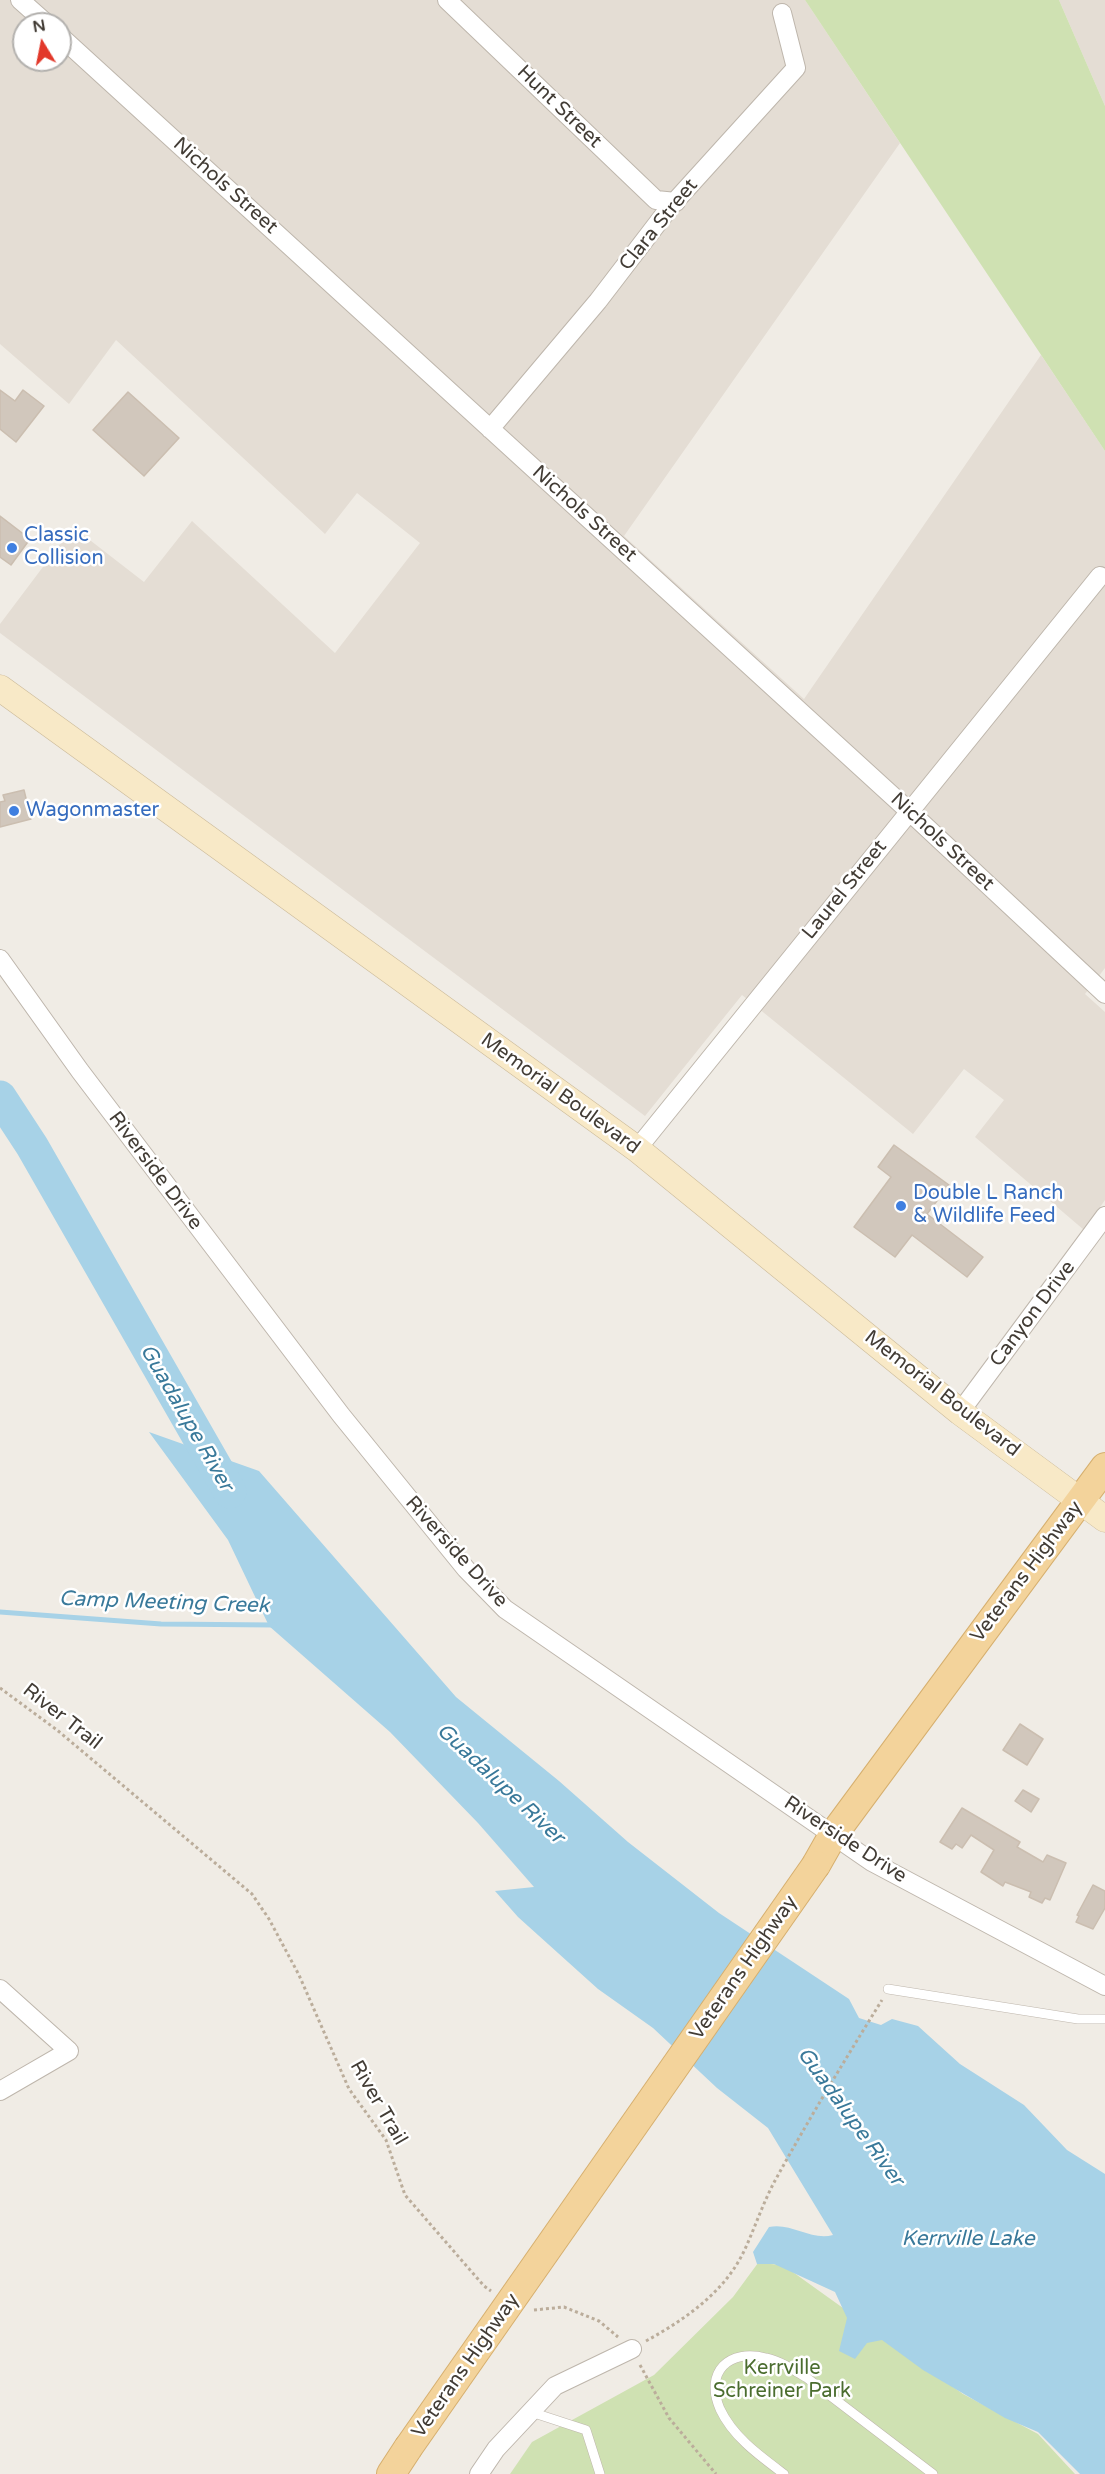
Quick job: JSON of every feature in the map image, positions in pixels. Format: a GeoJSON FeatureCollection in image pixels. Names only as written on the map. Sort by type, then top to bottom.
{"type":"FeatureCollection","features":[{"type":"Feature","properties":{"kind":"main road","name":"Memorial Boulevard"},"geometry":{"type":"LineString","coordinates":[[0,688],[637,1149],[960,1412],[1105,1519]]}},
{"type":"Feature","properties":{"kind":"main road","name":"Veterans Highway"},"geometry":{"type":"LineString","coordinates":[[391,2474],[816,1865],[833,1835],[1105,1467]]}},
{"type":"Feature","properties":{"kind":"street"},"geometry":{"type":"LineString","coordinates":[[20,0],[34,12]]}},
{"type":"Feature","properties":{"kind":"street","name":"Hunt Street"},"geometry":{"type":"LineString","coordinates":[[447,0],[656,200],[676,202]]}},
{"type":"Feature","properties":{"kind":"street","name":"Clara Street"},"geometry":{"type":"LineString","coordinates":[[490,429],[583,320],[676,202],[796,68],[782,13]]}},
{"type":"Feature","properties":{"kind":"street","name":"Nichols Street"},"geometry":{"type":"LineString","coordinates":[[72,47],[909,811],[1105,994]]}},
{"type":"Feature","properties":{"kind":"street","name":"Laurel Street"},"geometry":{"type":"LineString","coordinates":[[637,1149],[1100,576]]}},
{"type":"Feature","properties":{"kind":"street","name":"Riverside Drive"},"geometry":{"type":"LineString","coordinates":[[0,959],[80,1071],[340,1415],[485,1589],[505,1608],[872,1862],[1105,1986]]}},
{"type":"Feature","properties":{"kind":"street","name":"Canyon Drive"},"geometry":{"type":"LineString","coordinates":[[960,1412],[1105,1216]]}},
{"type":"Feature","properties":{"kind":"street"},"geometry":{"type":"LineString","coordinates":[[0,1989],[69,2051],[0,2091]]}},
{"type":"Feature","properties":{"kind":"street"},"geometry":{"type":"LineString","coordinates":[[479,2474],[496,2449],[555,2386],[632,2349]]}},
{"type":"Feature","properties":{"kind":"lane"},"geometry":{"type":"LineString","coordinates":[[888,1989],[1057,2016],[1105,2019]]}},
{"type":"Feature","properties":{"kind":"lane"},"geometry":{"type":"LineString","coordinates":[[784,2474],[740,2438],[720,2409],[715,2394],[715,2380],[720,2367],[732,2358],[747,2355],[766,2358],[787,2366],[807,2378],[933,2474]]}},
{"type":"Feature","properties":{"kind":"lane"},"geometry":{"type":"LineString","coordinates":[[531,2412],[586,2430],[600,2474]]}},
{"type":"Feature","properties":{"kind":"path","name":"River Trail"},"geometry":{"type":"LineString","coordinates":[[0,1688],[57,1730],[252,1894],[269,1919],[298,1975],[349,2089],[386,2140],[405,2195],[484,2286],[500,2296]]}},
{"type":"Feature","properties":{"kind":"path"},"geometry":{"type":"LineString","coordinates":[[632,2349],[677,2324],[719,2288],[745,2251],[776,2178],[874,2013]]}},
{"type":"Feature","properties":{"kind":"path"},"geometry":{"type":"LineString","coordinates":[[525,2311],[564,2307],[599,2321],[632,2349],[669,2418],[716,2474]]}},
{"type":"Feature","properties":{"kind":"shaded area"},"geometry":{"type":"Polygon","coordinates":[[[0,0],[805,0],[900,143],[624,536],[804,699],[1041,355],[1105,451],[1105,968],[1085,994],[1105,1012],[1105,1200],[1084,1230],[975,1137],[1004,1100],[964,1069],[913,1134],[742,995],[645,1116],[0,633],[0,624],[73,527],[144,582],[192,521],[335,653],[420,543],[357,493],[325,534],[116,340],[69,404],[0,344],[0,0]]]}},
{"type":"Feature","properties":{"kind":"shaded area"},"geometry":{"type":"Polygon","coordinates":[[[1059,0],[1105,0],[1105,106],[1059,0]]]}},
{"type":"Feature","properties":{"kind":"green space"},"geometry":{"type":"Polygon","coordinates":[[[805,0],[1059,0],[1105,106],[1105,451],[805,0]]]}},
{"type":"Feature","properties":{"kind":"green space","name":"Kerrville Schreiner Park"},"geometry":{"type":"Polygon","coordinates":[[[758,2263],[783,2265],[963,2394],[1038,2434],[1075,2474],[510,2474],[532,2442],[654,2375],[733,2297],[758,2263]]]}},
{"type":"Feature","properties":{"kind":"water","name":"Kerrville Lake"},"geometry":{"type":"Polygon","coordinates":[[[149,1432],[259,1471],[456,1697],[559,1781],[628,1842],[719,1913],[849,1999],[859,2018],[881,2025],[892,2019],[918,2026],[960,2064],[1024,2105],[1067,2150],[1105,2174],[1105,2474],[1080,2474],[1038,2432],[1005,2418],[923,2370],[882,2340],[867,2343],[855,2359],[839,2351],[847,2318],[835,2292],[774,2264],[757,2264],[753,2252],[769,2227],[785,2227],[817,2236],[833,2235],[768,2128],[717,2088],[653,2028],[598,1989],[518,1917],[495,1891],[534,1887],[478,1823],[390,1732],[269,1626],[228,1540],[149,1432]]]}},
{"type":"Feature","properties":{"kind":"building"},"geometry":{"type":"Polygon","coordinates":[[[0,390],[15,401],[23,390],[44,406],[16,442],[0,429],[0,390]]]}},
{"type":"Feature","properties":{"kind":"building"},"geometry":{"type":"Polygon","coordinates":[[[128,392],[179,438],[144,476],[93,430],[128,392]]]}},
{"type":"Feature","properties":{"kind":"building","name":"Classic Collision"},"geometry":{"type":"Polygon","coordinates":[[[0,516],[30,539],[11,565],[0,557],[0,516]]]}},
{"type":"Feature","properties":{"kind":"building","name":"Wagonmaster"},"geometry":{"type":"Polygon","coordinates":[[[24,790],[31,819],[0,827],[0,802],[5,801],[3,795],[24,790]]]}},
{"type":"Feature","properties":{"kind":"building","name":"Double L Ranch & Wildlife Feed"},"geometry":{"type":"Polygon","coordinates":[[[894,1145],[949,1185],[927,1214],[983,1257],[967,1277],[912,1235],[895,1257],[854,1227],[891,1177],[878,1167],[894,1145]]]}},
{"type":"Feature","properties":{"kind":"building"},"geometry":{"type":"Polygon","coordinates":[[[1020,1724],[1043,1739],[1027,1765],[1003,1750],[1020,1724]]]}},
{"type":"Feature","properties":{"kind":"building"},"geometry":{"type":"Polygon","coordinates":[[[1023,1790],[1039,1799],[1031,1812],[1015,1801],[1023,1790]]]}},
{"type":"Feature","properties":{"kind":"building"},"geometry":{"type":"Polygon","coordinates":[[[962,1808],[1020,1842],[1017,1847],[1043,1862],[1047,1855],[1066,1863],[1050,1900],[1045,1898],[1042,1903],[1029,1897],[1031,1892],[1005,1882],[1003,1886],[981,1872],[994,1850],[971,1835],[962,1848],[956,1844],[952,1849],[940,1842],[962,1808]]]}},
{"type":"Feature","properties":{"kind":"building"},"geometry":{"type":"Polygon","coordinates":[[[1093,1885],[1105,1891],[1105,1908],[1093,1929],[1076,1922],[1079,1916],[1077,1915],[1093,1885]]]}},
{"type":"Feature","properties":{"kind":"waterway","name":"Guadalupe River"},"geometry":{"type":"LineString","coordinates":[[0,1097],[32,1146],[230,1492]]}},
{"type":"Feature","properties":{"kind":"waterway","name":"Camp Meeting Creek"},"geometry":{"type":"LineString","coordinates":[[0,1612],[161,1624],[274,1625]]}},
{"type":"Feature","properties":{"kind":"place","name":"Classic Collision"},"geometry":{"type":"Point","coordinates":[12,548]}},
{"type":"Feature","properties":{"kind":"place","name":"Wagonmaster"},"geometry":{"type":"Point","coordinates":[14,811]}},
{"type":"Feature","properties":{"kind":"place","name":"Double L Ranch & Wildlife Feed"},"geometry":{"type":"Point","coordinates":[901,1206]}}]}
